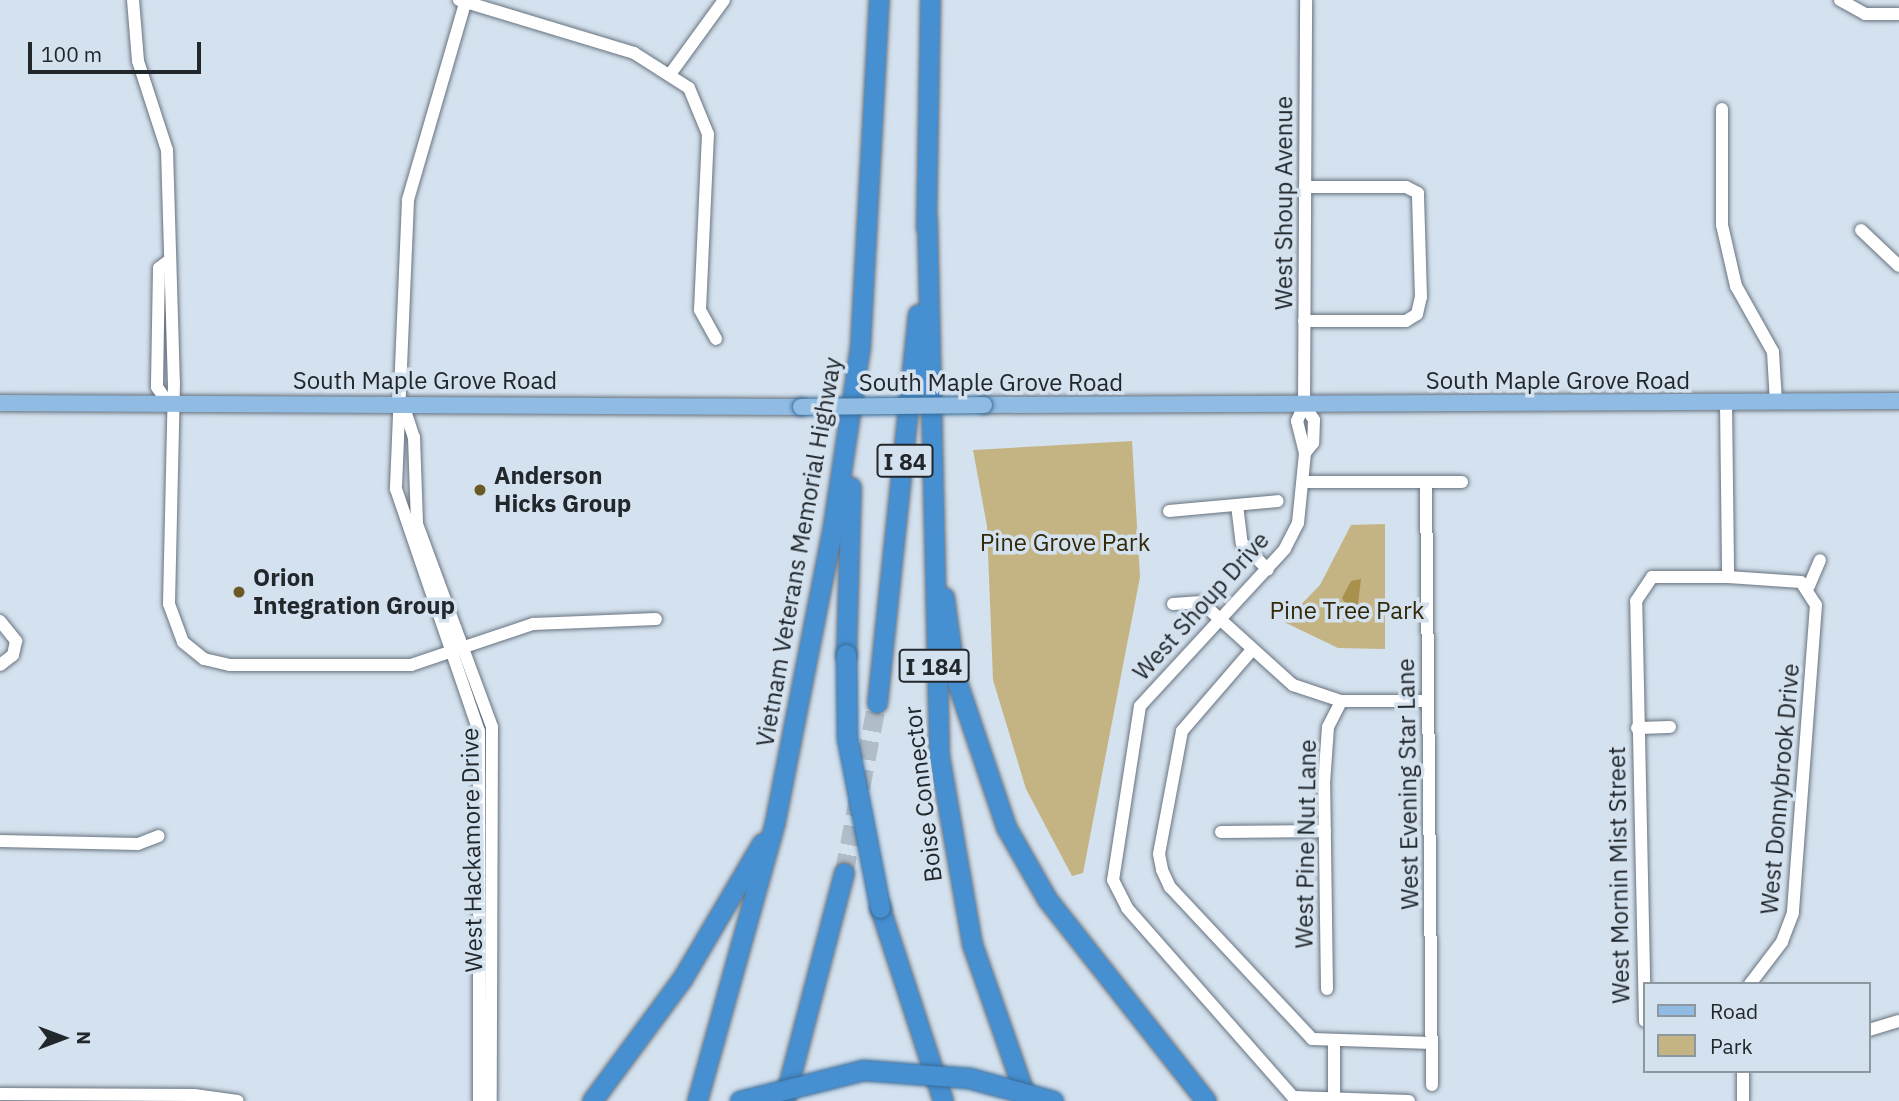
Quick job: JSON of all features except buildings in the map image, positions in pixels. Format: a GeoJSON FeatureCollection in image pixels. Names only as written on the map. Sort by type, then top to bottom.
{"type":"FeatureCollection","features":[{"type":"Feature","properties":{"kind":"highway","name":"Vietnam Veterans Memorial Highway"},"geometry":{"type":"LineString","coordinates":[[697,1101],[775,821],[833,525],[860,346],[879,0]]}},
{"type":"Feature","properties":{"kind":"highway","name":"I 84"},"geometry":{"type":"LineString","coordinates":[[877,703],[927,218],[930,0]]}},
{"type":"Feature","properties":{"kind":"highway","name":"Boise Connector"},"geometry":{"type":"LineString","coordinates":[[927,218],[939,755],[954,864],[972,944],[1027,1101]]}},
{"type":"Feature","properties":{"kind":"highway"},"geometry":{"type":"LineString","coordinates":[[860,346],[844,580],[847,738],[880,908],[935,1101]]}},
{"type":"Feature","properties":{"kind":"highway"},"geometry":{"type":"LineString","coordinates":[[933,521],[956,676],[1006,827],[1046,899],[1206,1101]]}},
{"type":"Feature","properties":{"kind":"highway"},"geometry":{"type":"LineString","coordinates":[[592,1101],[682,979],[775,821]]}},
{"type":"Feature","properties":{"kind":"highway"},"geometry":{"type":"LineString","coordinates":[[784,1101],[844,873]]}},
{"type":"Feature","properties":{"kind":"highway"},"geometry":{"type":"LineString","coordinates":[[919,1043],[943,1101]]}},
{"type":"Feature","properties":{"kind":"highway"},"geometry":{"type":"LineString","coordinates":[[740,1101],[808,1079],[890,1070],[969,1078],[1053,1101]]}},
{"type":"Feature","properties":{"kind":"main road","name":"South Maple Grove Road"},"geometry":{"type":"LineString","coordinates":[[0,403],[801,407],[1899,401]]}},
{"type":"Feature","properties":{"kind":"street"},"geometry":{"type":"LineString","coordinates":[[133,0],[138,61],[167,150],[167,262],[159,268],[157,387],[169,404],[169,604],[176,631],[192,652],[230,665],[411,665],[554,621],[656,619]]}},
{"type":"Feature","properties":{"kind":"street"},"geometry":{"type":"LineString","coordinates":[[671,73],[724,0]]}},
{"type":"Feature","properties":{"kind":"street","name":"West Shoup Avenue"},"geometry":{"type":"LineString","coordinates":[[1305,453],[1297,421],[1304,405],[1306,0]]}},
{"type":"Feature","properties":{"kind":"street"},"geometry":{"type":"LineString","coordinates":[[1840,0],[1865,14],[1899,14]]}},
{"type":"Feature","properties":{"kind":"street"},"geometry":{"type":"LineString","coordinates":[[464,1],[634,53],[671,73],[689,88],[708,134],[700,310],[716,339]]}},
{"type":"Feature","properties":{"kind":"street","name":"West Hackamore Drive"},"geometry":{"type":"LineString","coordinates":[[464,1],[408,200],[403,404],[396,436],[398,508],[453,651],[480,744],[479,1101]]}},
{"type":"Feature","properties":{"kind":"street"},"geometry":{"type":"LineString","coordinates":[[1722,110],[1722,225],[1736,286],[1773,352],[1776,402]]}},
{"type":"Feature","properties":{"kind":"street"},"geometry":{"type":"LineString","coordinates":[[1304,321],[1405,321],[1417,314],[1418,193],[1406,187],[1305,187]]}},
{"type":"Feature","properties":{"kind":"street"},"geometry":{"type":"LineString","coordinates":[[1861,230],[1899,266]]}},
{"type":"Feature","properties":{"kind":"street"},"geometry":{"type":"LineString","coordinates":[[1726,403],[1728,576],[1809,586],[1820,560]]}},
{"type":"Feature","properties":{"kind":"street","name":"West Hackamore Drive"},"geometry":{"type":"LineString","coordinates":[[403,404],[414,437],[417,524],[489,707],[494,751],[491,1101]]}},
{"type":"Feature","properties":{"kind":"street","name":"West Shoup Drive"},"geometry":{"type":"LineString","coordinates":[[1305,453],[1298,523],[1268,570],[1140,706],[1113,880],[1127,908],[1293,1097],[1334,1100]]}},
{"type":"Feature","properties":{"kind":"street"},"geometry":{"type":"LineString","coordinates":[[1303,482],[1462,482]]}},
{"type":"Feature","properties":{"kind":"street","name":"West Evening Star Lane"},"geometry":{"type":"LineString","coordinates":[[1426,482],[1432,1085]]}},
{"type":"Feature","properties":{"kind":"street"},"geometry":{"type":"LineString","coordinates":[[1169,511],[1278,501]]}},
{"type":"Feature","properties":{"kind":"street"},"geometry":{"type":"LineString","coordinates":[[1237,505],[1242,543],[1268,570]]}},
{"type":"Feature","properties":{"kind":"street","name":"West Mornin Mist Street"},"geometry":{"type":"LineString","coordinates":[[1644,984],[1637,728],[1639,590],[1661,575],[1728,576]]}},
{"type":"Feature","properties":{"kind":"street","name":"West Donnybrook Drive"},"geometry":{"type":"LineString","coordinates":[[1752,982],[1782,942],[1793,913],[1816,605],[1809,586]]}},
{"type":"Feature","properties":{"kind":"street"},"geometry":{"type":"LineString","coordinates":[[1173,604],[1201,602],[1251,651],[1293,685],[1340,701],[1428,701]]}},
{"type":"Feature","properties":{"kind":"street"},"geometry":{"type":"LineString","coordinates":[[0,621],[16,641],[13,655],[0,665]]}},
{"type":"Feature","properties":{"kind":"street"},"geometry":{"type":"LineString","coordinates":[[1251,651],[1182,731],[1159,854],[1162,870],[1170,887],[1311,1040],[1334,1045],[1432,1043]]}},
{"type":"Feature","properties":{"kind":"street","name":"West Pine Nut Lane"},"geometry":{"type":"LineString","coordinates":[[1327,989],[1325,831],[1328,727],[1340,701]]}},
{"type":"Feature","properties":{"kind":"street","name":"West Mornin Mist Street"},"geometry":{"type":"LineString","coordinates":[[1637,728],[1670,727]]}},
{"type":"Feature","properties":{"kind":"street"},"geometry":{"type":"LineString","coordinates":[[1221,832],[1325,831]]}},
{"type":"Feature","properties":{"kind":"street"},"geometry":{"type":"LineString","coordinates":[[0,841],[138,844],[159,836]]}},
{"type":"Feature","properties":{"kind":"street"},"geometry":{"type":"LineString","coordinates":[[1871,1029],[1899,1021]]}},
{"type":"Feature","properties":{"kind":"street"},"geometry":{"type":"LineString","coordinates":[[1334,1045],[1334,1100],[1409,1101]]}},
{"type":"Feature","properties":{"kind":"street"},"geometry":{"type":"LineString","coordinates":[[1743,1073],[1743,1101]]}},
{"type":"Feature","properties":{"kind":"street"},"geometry":{"type":"LineString","coordinates":[[0,1094],[194,1095],[238,1101]]}},
{"type":"Feature","properties":{"kind":"green space","name":"Pine Grove Park"},"geometry":{"type":"Polygon","coordinates":[[[1132,441],[1140,577],[1083,873],[1072,876],[1026,789],[993,680],[987,526],[973,450],[1132,441]]]}},
{"type":"Feature","properties":{"kind":"green space","name":"Pine Tree Park"},"geometry":{"type":"Polygon","coordinates":[[[1385,524],[1385,649],[1338,648],[1284,622],[1320,585],[1351,525],[1385,524]]]}},
{"type":"Feature","properties":{"kind":"shaded area"},"geometry":{"type":"Polygon","coordinates":[[[1361,579],[1358,604],[1348,609],[1342,598],[1351,581],[1361,579]]]}},
{"type":"Feature","properties":{"kind":"tunnel"},"geometry":{"type":"LineString","coordinates":[[844,873],[877,703]]}},
{"type":"Feature","properties":{"kind":"place","name":"Anderson Hicks Group"},"geometry":{"type":"Point","coordinates":[480,490]}},
{"type":"Feature","properties":{"kind":"place","name":"Orion Integration Group"},"geometry":{"type":"Point","coordinates":[239,592]}}]}
